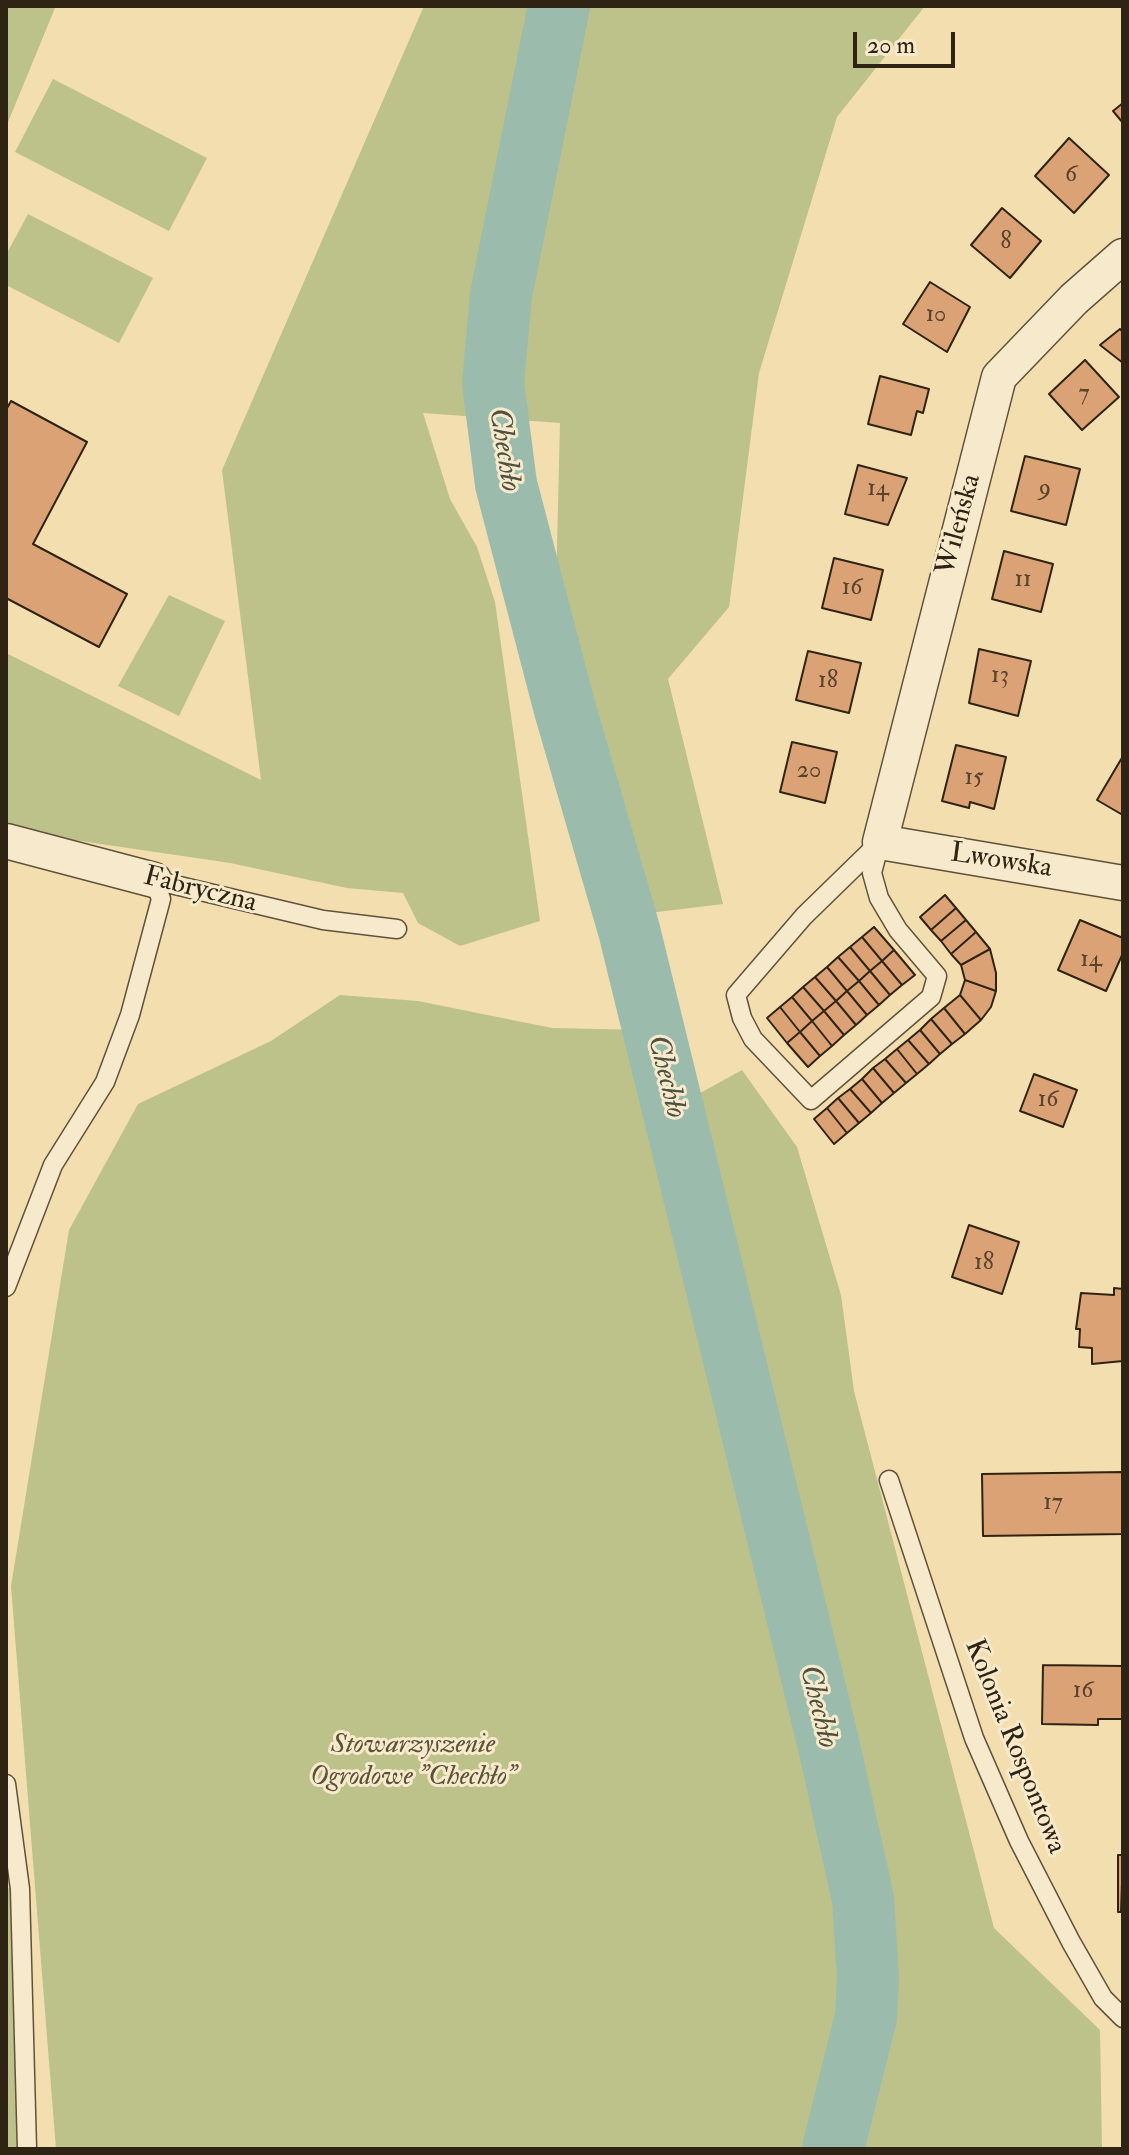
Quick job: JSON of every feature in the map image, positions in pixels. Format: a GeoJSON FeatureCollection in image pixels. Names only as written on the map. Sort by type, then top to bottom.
{"type":"FeatureCollection","features":[{"type":"Feature","properties":{"kind":"street","name":"Wileńska"},"geometry":{"type":"LineString","coordinates":[[880,842],[999,377],[1074,299],[1123,256]]}},
{"type":"Feature","properties":{"kind":"street","name":"Fabryczna"},"geometry":{"type":"LineString","coordinates":[[6,841],[154,880]]}},
{"type":"Feature","properties":{"kind":"street","name":"Lwowska"},"geometry":{"type":"LineString","coordinates":[[880,842],[1123,883]]}},
{"type":"Feature","properties":{"kind":"lane"},"geometry":{"type":"LineString","coordinates":[[880,842],[872,873],[879,898],[898,930],[937,976],[931,997],[811,1100],[753,1039],[742,1018],[736,995],[804,916],[880,842]]}},
{"type":"Feature","properties":{"kind":"lane"},"geometry":{"type":"LineString","coordinates":[[6,1287],[53,1165],[105,1082],[130,1015],[161,899],[154,880]]}},
{"type":"Feature","properties":{"kind":"lane","name":"Fabryczna"},"geometry":{"type":"LineString","coordinates":[[154,880],[323,920],[397,929]]}},
{"type":"Feature","properties":{"kind":"lane","name":"Kolonia Rospontowa"},"geometry":{"type":"LineString","coordinates":[[889,1480],[974,1738],[1019,1841],[1071,1942],[1103,1998],[1123,2018]]}},
{"type":"Feature","properties":{"kind":"lane"},"geometry":{"type":"LineString","coordinates":[[6,1784],[20,1889],[27,2149]]}},
{"type":"Feature","properties":{"kind":"green space"},"geometry":{"type":"Polygon","coordinates":[[[6,6],[55,8],[6,127],[6,6]]]}},
{"type":"Feature","properties":{"kind":"green space"},"geometry":{"type":"Polygon","coordinates":[[[424,6],[925,6],[837,117],[759,373],[729,607],[668,679],[723,904],[641,914],[564,631],[556,589],[560,423],[423,413],[450,499],[477,547],[495,602],[540,921],[460,946],[418,923],[403,893],[347,888],[230,863],[6,830],[6,653],[261,780],[222,470],[424,6]]]}},
{"type":"Feature","properties":{"kind":"green space"},"geometry":{"type":"Polygon","coordinates":[[[53,79],[207,158],[169,231],[15,152],[53,79]]]}},
{"type":"Feature","properties":{"kind":"green space"},"geometry":{"type":"Polygon","coordinates":[[[28,214],[153,278],[119,343],[6,285],[6,255],[28,214]]]}},
{"type":"Feature","properties":{"kind":"green space"},"geometry":{"type":"Polygon","coordinates":[[[169,595],[225,621],[179,716],[118,686],[169,595]]]}},
{"type":"Feature","properties":{"kind":"green space","name":"Stowarzyszenie Ogrodowe \"Chechło\""},"geometry":{"type":"Polygon","coordinates":[[[340,995],[418,1001],[552,1028],[646,1030],[736,1450],[839,1897],[840,1998],[824,2104],[811,2149],[56,2149],[11,1586],[69,1230],[138,1104],[271,1041],[340,995]]]}},
{"type":"Feature","properties":{"kind":"green space"},"geometry":{"type":"Polygon","coordinates":[[[742,1070],[797,1147],[841,1295],[854,1391],[994,1928],[1100,2030],[1102,2149],[844,2149],[877,2020],[873,1895],[772,1441],[682,1103],[742,1070]]]}},
{"type":"Feature","properties":{"kind":"green space"},"geometry":{"type":"Polygon","coordinates":[[[6,1888],[20,1889],[27,2149],[6,2149],[6,1888]]]}},
{"type":"Feature","properties":{"kind":"building"},"geometry":{"type":"Polygon","coordinates":[[[1123,103],[1123,123],[1113,111],[1123,103]]]}},
{"type":"Feature","properties":{"kind":"building"},"geometry":{"type":"Polygon","coordinates":[[[1069,138],[1109,175],[1074,213],[1035,176],[1069,138]]]}},
{"type":"Feature","properties":{"kind":"building"},"geometry":{"type":"Polygon","coordinates":[[[1002,208],[1041,241],[1010,278],[971,245],[1002,208]]]}},
{"type":"Feature","properties":{"kind":"building"},"geometry":{"type":"Polygon","coordinates":[[[930,282],[970,307],[947,352],[903,324],[930,282]]]}},
{"type":"Feature","properties":{"kind":"building"},"geometry":{"type":"Polygon","coordinates":[[[1120,329],[1123,332],[1123,363],[1100,345],[1120,329]]]}},
{"type":"Feature","properties":{"kind":"building"},"geometry":{"type":"Polygon","coordinates":[[[1085,360],[1119,397],[1082,430],[1049,394],[1085,360]]]}},
{"type":"Feature","properties":{"kind":"building"},"geometry":{"type":"Polygon","coordinates":[[[880,376],[929,389],[923,413],[917,411],[911,435],[868,424],[880,376]]]}},
{"type":"Feature","properties":{"kind":"building"},"geometry":{"type":"Polygon","coordinates":[[[11,401],[87,442],[33,544],[127,594],[99,647],[6,598],[6,410],[11,401]]]}},
{"type":"Feature","properties":{"kind":"building"},"geometry":{"type":"Polygon","coordinates":[[[1025,456],[1080,469],[1066,525],[1011,511],[1025,456]]]}},
{"type":"Feature","properties":{"kind":"building"},"geometry":{"type":"Polygon","coordinates":[[[858,465],[907,478],[888,525],[845,514],[858,465]]]}},
{"type":"Feature","properties":{"kind":"building"},"geometry":{"type":"Polygon","coordinates":[[[1004,551],[1053,564],[1041,612],[992,599],[1004,551]]]}},
{"type":"Feature","properties":{"kind":"building"},"geometry":{"type":"Polygon","coordinates":[[[834,558],[883,570],[871,620],[822,608],[834,558]]]}},
{"type":"Feature","properties":{"kind":"building"},"geometry":{"type":"Polygon","coordinates":[[[979,649],[1031,661],[1018,716],[969,703],[979,649]]]}},
{"type":"Feature","properties":{"kind":"building"},"geometry":{"type":"Polygon","coordinates":[[[808,651],[861,663],[849,713],[796,700],[808,651]]]}},
{"type":"Feature","properties":{"kind":"building"},"geometry":{"type":"Polygon","coordinates":[[[792,742],[837,752],[825,803],[780,792],[792,742]]]}},
{"type":"Feature","properties":{"kind":"building"},"geometry":{"type":"Polygon","coordinates":[[[956,745],[1006,757],[994,809],[970,802],[969,808],[942,801],[956,745]]]}},
{"type":"Feature","properties":{"kind":"building"},"geometry":{"type":"Polygon","coordinates":[[[1123,756],[1123,811],[1121,814],[1097,800],[1123,756]]]}},
{"type":"Feature","properties":{"kind":"building"},"geometry":{"type":"Polygon","coordinates":[[[945,895],[956,908],[931,930],[920,917],[945,895]]]}},
{"type":"Feature","properties":{"kind":"building"},"geometry":{"type":"Polygon","coordinates":[[[956,908],[966,920],[941,941],[931,930],[956,908]]]}},
{"type":"Feature","properties":{"kind":"building"},"geometry":{"type":"Polygon","coordinates":[[[966,920],[976,932],[951,954],[941,941],[966,920]]]}},
{"type":"Feature","properties":{"kind":"building"},"geometry":{"type":"Polygon","coordinates":[[[1080,920],[1123,938],[1123,953],[1106,991],[1058,970],[1080,920]]]}},
{"type":"Feature","properties":{"kind":"building"},"geometry":{"type":"Polygon","coordinates":[[[874,927],[894,950],[882,961],[862,937],[874,927]]]}},
{"type":"Feature","properties":{"kind":"building"},"geometry":{"type":"Polygon","coordinates":[[[976,932],[990,949],[961,965],[951,954],[976,932]]]}},
{"type":"Feature","properties":{"kind":"building"},"geometry":{"type":"Polygon","coordinates":[[[862,937],[882,961],[870,971],[850,947],[862,937]]]}},
{"type":"Feature","properties":{"kind":"building"},"geometry":{"type":"Polygon","coordinates":[[[850,947],[870,971],[859,981],[838,957],[850,947]]]}},
{"type":"Feature","properties":{"kind":"building"},"geometry":{"type":"Polygon","coordinates":[[[990,949],[996,973],[996,991],[965,980],[961,965],[990,949]]]}},
{"type":"Feature","properties":{"kind":"building"},"geometry":{"type":"Polygon","coordinates":[[[894,950],[915,975],[902,985],[882,961],[894,950]]]}},
{"type":"Feature","properties":{"kind":"building"},"geometry":{"type":"Polygon","coordinates":[[[838,957],[859,981],[847,991],[827,967],[838,957]]]}},
{"type":"Feature","properties":{"kind":"building"},"geometry":{"type":"Polygon","coordinates":[[[882,961],[902,985],[890,995],[870,971],[882,961]]]}},
{"type":"Feature","properties":{"kind":"building"},"geometry":{"type":"Polygon","coordinates":[[[827,967],[847,991],[836,1001],[815,977],[827,967]]]}},
{"type":"Feature","properties":{"kind":"building"},"geometry":{"type":"Polygon","coordinates":[[[870,971],[890,995],[879,1005],[859,981],[870,971]]]}},
{"type":"Feature","properties":{"kind":"building"},"geometry":{"type":"Polygon","coordinates":[[[815,977],[836,1001],[824,1011],[803,987],[815,977]]]}},
{"type":"Feature","properties":{"kind":"building"},"geometry":{"type":"Polygon","coordinates":[[[965,980],[996,991],[991,1007],[981,1020],[960,995],[965,980]]]}},
{"type":"Feature","properties":{"kind":"building"},"geometry":{"type":"Polygon","coordinates":[[[859,981],[879,1005],[867,1015],[847,991],[859,981]]]}},
{"type":"Feature","properties":{"kind":"building"},"geometry":{"type":"Polygon","coordinates":[[[803,987],[824,1011],[812,1021],[792,997],[803,987]]]}},
{"type":"Feature","properties":{"kind":"building"},"geometry":{"type":"Polygon","coordinates":[[[847,991],[867,1015],[856,1025],[836,1001],[847,991]]]}},
{"type":"Feature","properties":{"kind":"building"},"geometry":{"type":"Polygon","coordinates":[[[960,995],[981,1020],[965,1034],[944,1008],[960,995]]]}},
{"type":"Feature","properties":{"kind":"building"},"geometry":{"type":"Polygon","coordinates":[[[792,997],[812,1021],[800,1032],[780,1007],[792,997]]]}},
{"type":"Feature","properties":{"kind":"building"},"geometry":{"type":"Polygon","coordinates":[[[836,1001],[856,1025],[844,1035],[824,1011],[836,1001]]]}},
{"type":"Feature","properties":{"kind":"building"},"geometry":{"type":"Polygon","coordinates":[[[780,1007],[800,1032],[787,1043],[767,1018],[780,1007]]]}},
{"type":"Feature","properties":{"kind":"building"},"geometry":{"type":"Polygon","coordinates":[[[944,1008],[965,1034],[952,1044],[931,1019],[944,1008]]]}},
{"type":"Feature","properties":{"kind":"building"},"geometry":{"type":"Polygon","coordinates":[[[824,1011],[844,1035],[832,1046],[812,1021],[824,1011]]]}},
{"type":"Feature","properties":{"kind":"building"},"geometry":{"type":"Polygon","coordinates":[[[931,1019],[952,1044],[940,1054],[920,1030],[931,1019]]]}},
{"type":"Feature","properties":{"kind":"building"},"geometry":{"type":"Polygon","coordinates":[[[812,1021],[832,1046],[820,1056],[800,1032],[812,1021]]]}},
{"type":"Feature","properties":{"kind":"building"},"geometry":{"type":"Polygon","coordinates":[[[920,1030],[940,1054],[929,1064],[908,1040],[920,1030]]]}},
{"type":"Feature","properties":{"kind":"building"},"geometry":{"type":"Polygon","coordinates":[[[800,1032],[820,1056],[808,1067],[787,1043],[800,1032]]]}},
{"type":"Feature","properties":{"kind":"building"},"geometry":{"type":"Polygon","coordinates":[[[908,1040],[929,1064],[917,1074],[897,1049],[908,1040]]]}},
{"type":"Feature","properties":{"kind":"building"},"geometry":{"type":"Polygon","coordinates":[[[897,1049],[917,1074],[906,1083],[885,1059],[897,1049]]]}},
{"type":"Feature","properties":{"kind":"building"},"geometry":{"type":"Polygon","coordinates":[[[885,1059],[906,1083],[894,1093],[873,1068],[885,1059]]]}},
{"type":"Feature","properties":{"kind":"building"},"geometry":{"type":"Polygon","coordinates":[[[873,1068],[894,1093],[882,1103],[862,1079],[873,1068]]]}},
{"type":"Feature","properties":{"kind":"building"},"geometry":{"type":"Polygon","coordinates":[[[1034,1074],[1077,1090],[1063,1127],[1020,1111],[1034,1074]]]}},
{"type":"Feature","properties":{"kind":"building"},"geometry":{"type":"Polygon","coordinates":[[[862,1079],[882,1103],[871,1113],[850,1089],[862,1079]]]}},
{"type":"Feature","properties":{"kind":"building"},"geometry":{"type":"Polygon","coordinates":[[[850,1089],[871,1113],[859,1123],[838,1098],[850,1089]]]}},
{"type":"Feature","properties":{"kind":"building"},"geometry":{"type":"Polygon","coordinates":[[[838,1098],[859,1123],[847,1133],[827,1108],[838,1098]]]}},
{"type":"Feature","properties":{"kind":"building"},"geometry":{"type":"Polygon","coordinates":[[[827,1108],[847,1133],[834,1144],[814,1119],[827,1108]]]}},
{"type":"Feature","properties":{"kind":"building"},"geometry":{"type":"Polygon","coordinates":[[[969,1225],[1019,1242],[1002,1294],[952,1277],[969,1225]]]}},
{"type":"Feature","properties":{"kind":"building"},"geometry":{"type":"Polygon","coordinates":[[[1114,1288],[1123,1289],[1123,1361],[1092,1364],[1092,1348],[1079,1347],[1080,1329],[1076,1329],[1081,1293],[1114,1295],[1114,1288]]]}},
{"type":"Feature","properties":{"kind":"building"},"geometry":{"type":"Polygon","coordinates":[[[1123,1472],[1123,1534],[983,1536],[982,1474],[1123,1472]]]}},
{"type":"Feature","properties":{"kind":"building"},"geometry":{"type":"Polygon","coordinates":[[[1043,1665],[1123,1666],[1123,1719],[1098,1719],[1098,1725],[1042,1724],[1043,1665]]]}},
{"type":"Feature","properties":{"kind":"building"},"geometry":{"type":"Polygon","coordinates":[[[1118,1855],[1123,1855],[1121,1912],[1118,1912],[1118,1855]]]}},
{"type":"Feature","properties":{"kind":"waterway","name":"Chechło"},"geometry":{"type":"LineString","coordinates":[[559,6],[501,295],[493,383],[506,484],[564,706],[629,930],[829,1746],[863,1899],[868,1977],[866,2017],[833,2149]]}},
{"type":"Feature","properties":{"kind":"waterway"},"geometry":{"type":"LineString","coordinates":[[544,704],[564,706]]}},
{"type":"Feature","properties":{"kind":"waterway"},"geometry":{"type":"LineString","coordinates":[[640,1059],[662,1064]]}}]}
